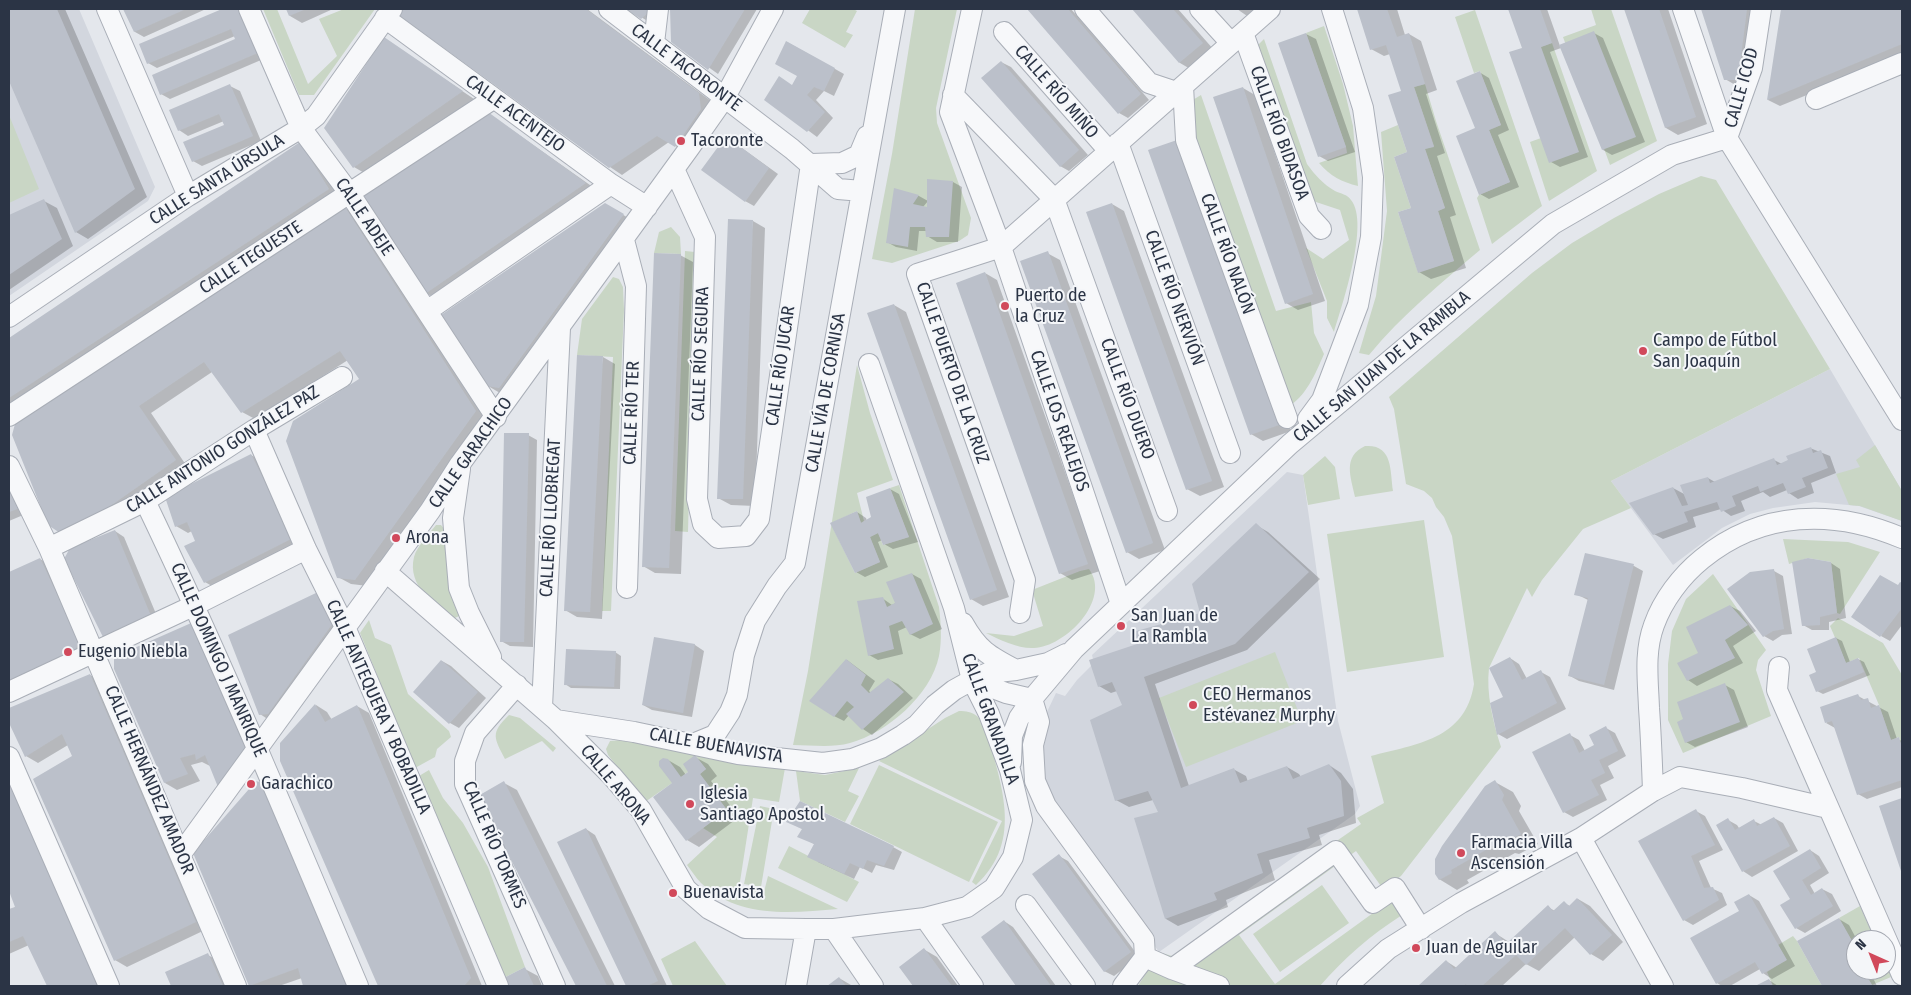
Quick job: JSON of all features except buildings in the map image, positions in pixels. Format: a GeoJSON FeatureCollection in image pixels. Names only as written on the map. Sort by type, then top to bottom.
{"type":"FeatureCollection","features":[{"type":"Feature","properties":{"kind":"street"},"geometry":{"type":"LineString","coordinates":[[107,9],[188,196]]}},
{"type":"Feature","properties":{"kind":"street","name":"CALLE ADEJE"},"geometry":{"type":"LineString","coordinates":[[249,9],[300,128],[350,194],[496,417]]}},
{"type":"Feature","properties":{"kind":"street","name":"CALLE TACORONTE"},"geometry":{"type":"LineString","coordinates":[[608,9],[811,164],[838,189],[862,191]]}},
{"type":"Feature","properties":{"kind":"street"},"geometry":{"type":"LineString","coordinates":[[654,43],[658,9]]}},
{"type":"Feature","properties":{"kind":"street","name":"CALLE GARACHICO"},"geometry":{"type":"LineString","coordinates":[[180,855],[430,511],[460,464],[648,207],[725,97],[773,9]]}},
{"type":"Feature","properties":{"kind":"street","name":"CALLE VÍA DE CORNISA"},"geometry":{"type":"LineString","coordinates":[[692,744],[715,735],[730,712],[736,695],[744,655],[756,621],[777,586],[795,563],[895,9]]}},
{"type":"Feature","properties":{"kind":"street","name":"CALLE LOS REALEJOS"},"geometry":{"type":"LineString","coordinates":[[972,9],[950,112],[1000,247],[1121,604]]}},
{"type":"Feature","properties":{"kind":"street"},"geometry":{"type":"LineString","coordinates":[[1085,9],[1149,83],[1179,89]]}},
{"type":"Feature","properties":{"kind":"street"},"geometry":{"type":"LineString","coordinates":[[1200,9],[1237,38]]}},
{"type":"Feature","properties":{"kind":"street","name":"CALLE PUERTO DE LA CRUZ"},"geometry":{"type":"LineString","coordinates":[[1020,613],[1025,580],[917,274],[1000,247],[1270,9]]}},
{"type":"Feature","properties":{"kind":"street"},"geometry":{"type":"LineString","coordinates":[[1290,444],[1322,400],[1358,305],[1371,237],[1373,177],[1363,108],[1332,9]]}},
{"type":"Feature","properties":{"kind":"street"},"geometry":{"type":"LineString","coordinates":[[1683,9],[1727,138],[1902,420]]}},
{"type":"Feature","properties":{"kind":"street","name":"CALLE ICOD"},"geometry":{"type":"LineString","coordinates":[[1727,138],[1752,68],[1761,9]]}},
{"type":"Feature","properties":{"kind":"street","name":"CALLE SANTA ÚRSULA"},"geometry":{"type":"LineString","coordinates":[[9,317],[188,196],[300,128],[316,116],[389,14]]}},
{"type":"Feature","properties":{"kind":"street","name":"CALLE ACENTEJO"},"geometry":{"type":"LineString","coordinates":[[389,14],[493,99],[611,184],[648,207]]}},
{"type":"Feature","properties":{"kind":"street","name":"CALLE RÍO MIÑO"},"geometry":{"type":"LineString","coordinates":[[1004,32],[1113,147]]}},
{"type":"Feature","properties":{"kind":"street","name":"CALLE RÍO BIDASOA"},"geometry":{"type":"LineString","coordinates":[[1237,38],[1309,216],[1321,229]]}},
{"type":"Feature","properties":{"kind":"street"},"geometry":{"type":"LineString","coordinates":[[1816,98],[1902,63]]}},
{"type":"Feature","properties":{"kind":"street","name":"CALLE RÍO NALÓN"},"geometry":{"type":"LineString","coordinates":[[1179,89],[1186,140],[1287,418]]}},
{"type":"Feature","properties":{"kind":"street","name":"CALLE RÍO DUERO"},"geometry":{"type":"LineString","coordinates":[[954,94],[1054,199],[1167,511]]}},
{"type":"Feature","properties":{"kind":"street","name":"CALLE TEGUESTE"},"geometry":{"type":"LineString","coordinates":[[9,416],[493,99]]}},
{"type":"Feature","properties":{"kind":"street"},"geometry":{"type":"LineString","coordinates":[[811,164],[842,163],[859,155],[875,118]]}},
{"type":"Feature","properties":{"kind":"street","name":"CALLE SAN JUAN DE LA RAMBLA"},"geometry":{"type":"LineString","coordinates":[[1010,770],[1012,736],[1019,718],[1032,699],[1074,649],[1290,444],[1553,224],[1672,155],[1727,138]]}},
{"type":"Feature","properties":{"kind":"street","name":"CALLE RÍO NERVIÓN"},"geometry":{"type":"LineString","coordinates":[[1113,147],[1230,453]]}},
{"type":"Feature","properties":{"kind":"street","name":"CALLE RÍO JUCAR"},"geometry":{"type":"LineString","coordinates":[[718,538],[746,536],[759,519],[811,164]]}},
{"type":"Feature","properties":{"kind":"street","name":"CALLE RÍO SEGURA"},"geometry":{"type":"LineString","coordinates":[[674,169],[705,237],[697,498],[702,524],[718,538]]}},
{"type":"Feature","properties":{"kind":"street"},"geometry":{"type":"LineString","coordinates":[[427,311],[611,184]]}},
{"type":"Feature","properties":{"kind":"street","name":"CALLE RÍO TER"},"geometry":{"type":"LineString","coordinates":[[624,240],[636,286],[627,588]]}},
{"type":"Feature","properties":{"kind":"street","name":"CALLE RÍO LLOBREGAT"},"geometry":{"type":"LineString","coordinates":[[549,713],[560,328]]}},
{"type":"Feature","properties":{"kind":"street","name":"CALLE GRANADILLA"},"geometry":{"type":"LineString","coordinates":[[806,929],[834,929],[925,918],[967,908],[994,888],[1013,857],[1022,820],[1010,770],[989,714],[972,680],[954,608],[869,364]]}},
{"type":"Feature","properties":{"kind":"street","name":"CALLE ANTONIO GONZÁLEZ PAZ"},"geometry":{"type":"LineString","coordinates":[[49,548],[145,501],[254,430],[342,376]]}},
{"type":"Feature","properties":{"kind":"street","name":"CALLE ANTEQUERA Y BOBADILLA"},"geometry":{"type":"LineString","coordinates":[[254,430],[306,549],[345,627],[498,986]]}},
{"type":"Feature","properties":{"kind":"street","name":"CALLE ARONA"},"geometry":{"type":"LineString","coordinates":[[460,464],[453,518],[459,588],[495,666]]}},
{"type":"Feature","properties":{"kind":"street","name":"CALLE HERNÁNDEZ AMADOR"},"geometry":{"type":"LineString","coordinates":[[9,466],[49,548],[95,653],[236,986]]}},
{"type":"Feature","properties":{"kind":"street","name":"CALLE DOMINGO J MANRIQUE"},"geometry":{"type":"LineString","coordinates":[[145,501],[195,605],[358,986]]}},
{"type":"Feature","properties":{"kind":"street"},"geometry":{"type":"LineString","coordinates":[[430,511],[442,519],[453,535]]}},
{"type":"Feature","properties":{"kind":"street"},"geometry":{"type":"LineString","coordinates":[[1653,792],[1647,658],[1654,626],[1669,594],[1691,568],[1719,545],[1753,528],[1797,519],[1838,520],[1883,530],[1902,538]]}},
{"type":"Feature","properties":{"kind":"street"},"geometry":{"type":"LineString","coordinates":[[9,692],[195,605],[306,549]]}},
{"type":"Feature","properties":{"kind":"street","name":"CALLE ARONA"},"geometry":{"type":"LineString","coordinates":[[385,572],[549,713],[612,776],[641,810],[686,889],[709,909],[745,928],[806,929]]}},
{"type":"Feature","properties":{"kind":"street"},"geometry":{"type":"LineString","coordinates":[[954,608],[972,638],[988,655],[1016,670]]}},
{"type":"Feature","properties":{"kind":"street"},"geometry":{"type":"LineString","coordinates":[[452,628],[462,624],[469,613]]}},
{"type":"Feature","properties":{"kind":"street","name":"CALLE SAN JUAN DE LA RAMBLA"},"geometry":{"type":"LineString","coordinates":[[972,680],[988,673],[1016,670],[1048,663],[1074,649]]}},
{"type":"Feature","properties":{"kind":"street"},"geometry":{"type":"LineString","coordinates":[[1779,666],[1777,690],[1902,975]]}},
{"type":"Feature","properties":{"kind":"street"},"geometry":{"type":"LineString","coordinates":[[972,680],[1006,693],[1032,699],[1039,722],[1033,745],[1035,781],[1046,806],[1144,940],[1145,957],[1124,986]]}},
{"type":"Feature","properties":{"kind":"street","name":"CALLE BUENAVISTA"},"geometry":{"type":"LineString","coordinates":[[549,713],[738,754],[823,763],[852,759],[881,748],[917,725],[947,695],[972,680]]}},
{"type":"Feature","properties":{"kind":"street","name":"CALLE RÍO TORMES"},"geometry":{"type":"LineString","coordinates":[[516,685],[475,733],[465,761],[465,784],[555,986]]}},
{"type":"Feature","properties":{"kind":"street"},"geometry":{"type":"LineString","coordinates":[[989,714],[1006,693]]}},
{"type":"Feature","properties":{"kind":"street"},"geometry":{"type":"LineString","coordinates":[[9,757],[109,986]]}},
{"type":"Feature","properties":{"kind":"street"},"geometry":{"type":"LineString","coordinates":[[1347,986],[1388,949],[1461,903],[1581,838],[1680,777],[1742,788],[1828,808]]}},
{"type":"Feature","properties":{"kind":"street"},"geometry":{"type":"LineString","coordinates":[[1581,838],[1663,986]]}},
{"type":"Feature","properties":{"kind":"street"},"geometry":{"type":"LineString","coordinates":[[1172,969],[1336,851],[1373,903],[1394,888],[1421,929]]}},
{"type":"Feature","properties":{"kind":"street"},"geometry":{"type":"LineString","coordinates":[[1026,905],[1085,986]]}},
{"type":"Feature","properties":{"kind":"street"},"geometry":{"type":"LineString","coordinates":[[925,918],[973,986]]}},
{"type":"Feature","properties":{"kind":"street"},"geometry":{"type":"LineString","coordinates":[[796,986],[806,929]]}},
{"type":"Feature","properties":{"kind":"street"},"geometry":{"type":"LineString","coordinates":[[834,929],[874,986]]}},
{"type":"Feature","properties":{"kind":"street"},"geometry":{"type":"LineString","coordinates":[[1145,957],[1219,986]]}},
{"type":"Feature","properties":{"kind":"shaded area"},"geometry":{"type":"Polygon","coordinates":[[[9,9],[79,9],[155,187],[148,201],[9,296],[9,9]]]}},
{"type":"Feature","properties":{"kind":"shaded area"},"geometry":{"type":"Polygon","coordinates":[[[1830,369],[1902,491],[1902,521],[1859,506],[1815,502],[1773,508],[1750,514],[1722,528],[1673,565],[1611,481],[1830,369]]]}},
{"type":"Feature","properties":{"kind":"shaded area","name":"CEO Hermanos Estévanez Murphy"},"geometry":{"type":"Polygon","coordinates":[[[1287,472],[1303,475],[1338,721],[1360,806],[1355,814],[1159,952],[1048,793],[1039,754],[1046,714],[1056,693],[1065,696],[1077,680],[1094,663],[1092,655],[1287,472]]]}},
{"type":"Feature","properties":{"kind":"green space"},"geometry":{"type":"Polygon","coordinates":[[[263,9],[277,9],[308,84],[337,56],[319,19],[344,9],[375,9],[314,95],[299,95],[263,9]]]}},
{"type":"Feature","properties":{"kind":"green space"},"geometry":{"type":"Polygon","coordinates":[[[810,9],[853,9],[857,11],[846,32],[853,35],[845,48],[802,23],[810,9]]]}},
{"type":"Feature","properties":{"kind":"green space"},"geometry":{"type":"Polygon","coordinates":[[[915,9],[957,9],[936,108],[937,123],[971,218],[968,235],[959,241],[892,263],[872,259],[892,154],[915,9]]]}},
{"type":"Feature","properties":{"kind":"green space"},"geometry":{"type":"Polygon","coordinates":[[[1591,9],[1611,9],[1657,141],[1610,165],[1563,37],[1596,25],[1591,9]]]}},
{"type":"Feature","properties":{"kind":"green space"},"geometry":{"type":"Polygon","coordinates":[[[1475,10],[1542,206],[1492,244],[1477,198],[1479,195],[1510,182],[1489,130],[1501,125],[1480,71],[1474,73],[1455,17],[1475,10]]]}},
{"type":"Feature","properties":{"kind":"green space"},"geometry":{"type":"Polygon","coordinates":[[[1324,26],[1343,84],[1353,126],[1358,186],[1337,178],[1327,172],[1319,163],[1347,153],[1306,33],[1324,26]]]}},
{"type":"Feature","properties":{"kind":"green space"},"geometry":{"type":"Polygon","coordinates":[[[1264,39],[1307,164],[1316,176],[1327,185],[1335,191],[1346,195],[1351,200],[1356,211],[1356,245],[1353,264],[1334,332],[1327,318],[1327,301],[1306,248],[1323,259],[1349,240],[1340,210],[1313,201],[1256,47],[1264,39]]]}},
{"type":"Feature","properties":{"kind":"green space"},"geometry":{"type":"Polygon","coordinates":[[[1552,43],[1597,171],[1549,201],[1530,142],[1541,138],[1541,47],[1552,43]]]}},
{"type":"Feature","properties":{"kind":"green space"},"geometry":{"type":"Polygon","coordinates":[[[1425,84],[1480,250],[1408,313],[1369,355],[1359,353],[1376,296],[1387,211],[1381,132],[1398,125],[1407,152],[1394,157],[1411,208],[1398,212],[1418,272],[1454,261],[1438,211],[1445,208],[1425,149],[1434,146],[1414,87],[1425,84]]]}},
{"type":"Feature","properties":{"kind":"green space"},"geometry":{"type":"Polygon","coordinates":[[[1201,95],[1276,311],[1311,302],[1314,333],[1324,354],[1305,391],[1287,408],[1190,139],[1191,101],[1201,95]]]}},
{"type":"Feature","properties":{"kind":"green space"},"geometry":{"type":"Polygon","coordinates":[[[9,115],[39,189],[9,203],[9,115]]]}},
{"type":"Feature","properties":{"kind":"green space"},"geometry":{"type":"Polygon","coordinates":[[[1701,176],[1716,180],[1830,369],[1611,481],[1631,508],[1583,529],[1542,580],[1532,597],[1527,588],[1489,668],[1488,688],[1491,708],[1501,747],[1401,876],[1383,889],[1356,851],[1239,935],[1275,984],[1391,900],[1402,915],[1358,948],[1320,986],[1138,986],[1159,952],[1172,956],[1361,824],[1357,818],[1384,803],[1371,756],[1405,748],[1436,736],[1449,728],[1460,717],[1469,703],[1474,684],[1452,536],[1444,517],[1432,498],[1424,491],[1406,484],[1394,409],[1389,397],[1532,273],[1572,243],[1659,194],[1701,176]]]}},
{"type":"Feature","properties":{"kind":"green space"},"geometry":{"type":"Polygon","coordinates":[[[671,227],[680,237],[681,254],[654,253],[659,232],[671,227]]]}},
{"type":"Feature","properties":{"kind":"green space"},"geometry":{"type":"Polygon","coordinates":[[[685,251],[695,252],[688,532],[675,531],[685,251]]]}},
{"type":"Feature","properties":{"kind":"green space"},"geometry":{"type":"Polygon","coordinates":[[[613,277],[619,279],[623,287],[624,310],[611,611],[602,611],[613,357],[577,355],[582,319],[613,277]]]}},
{"type":"Feature","properties":{"kind":"green space"},"geometry":{"type":"Polygon","coordinates":[[[857,365],[870,413],[893,480],[857,493],[864,521],[861,523],[857,511],[836,521],[834,530],[855,573],[880,562],[870,537],[878,533],[883,545],[909,537],[890,488],[899,485],[939,607],[941,644],[939,656],[927,685],[917,698],[878,731],[843,745],[793,745],[808,671],[857,365]]]}},
{"type":"Feature","properties":{"kind":"green space"},"geometry":{"type":"Polygon","coordinates":[[[1875,445],[1902,491],[1902,521],[1860,506],[1849,505],[1836,474],[1860,467],[1856,460],[1875,445]]]}},
{"type":"Feature","properties":{"kind":"green space"},"geometry":{"type":"Polygon","coordinates":[[[1365,446],[1374,446],[1381,449],[1385,454],[1390,467],[1393,491],[1355,497],[1350,475],[1351,462],[1353,456],[1365,446]]]}},
{"type":"Feature","properties":{"kind":"green space"},"geometry":{"type":"Polygon","coordinates":[[[1325,456],[1335,467],[1340,499],[1308,505],[1303,475],[1325,456]]]}},
{"type":"Feature","properties":{"kind":"green space"},"geometry":{"type":"Polygon","coordinates":[[[1424,520],[1444,657],[1347,672],[1327,534],[1424,520]]]}},
{"type":"Feature","properties":{"kind":"green space"},"geometry":{"type":"Polygon","coordinates":[[[436,525],[441,525],[446,531],[460,610],[459,616],[453,619],[430,600],[414,577],[414,557],[420,544],[436,525]]]}},
{"type":"Feature","properties":{"kind":"green space"},"geometry":{"type":"Polygon","coordinates":[[[1783,539],[1848,542],[1880,552],[1840,614],[1837,613],[1831,562],[1808,558],[1789,564],[1783,539]]]}},
{"type":"Feature","properties":{"kind":"green space"},"geometry":{"type":"Polygon","coordinates":[[[1089,569],[1095,581],[1090,607],[1082,620],[1059,640],[1046,646],[1028,648],[1010,644],[986,633],[1014,636],[1043,626],[1032,590],[1089,569]]]}},
{"type":"Feature","properties":{"kind":"green space"},"geometry":{"type":"Polygon","coordinates":[[[1713,574],[1766,650],[1758,660],[1756,670],[1771,716],[1683,753],[1668,720],[1668,664],[1672,631],[1686,599],[1713,574]]]}},
{"type":"Feature","properties":{"kind":"green space"},"geometry":{"type":"Polygon","coordinates":[[[1838,618],[1883,643],[1902,675],[1902,747],[1899,737],[1891,740],[1879,705],[1859,658],[1846,663],[1830,626],[1838,618]]]}},
{"type":"Feature","properties":{"kind":"green space"},"geometry":{"type":"Polygon","coordinates":[[[369,620],[375,638],[391,645],[408,694],[449,731],[451,737],[437,749],[435,757],[415,768],[360,633],[369,620]]]}},
{"type":"Feature","properties":{"kind":"green space"},"geometry":{"type":"Polygon","coordinates":[[[1275,652],[1302,721],[1186,767],[1159,698],[1275,652]]]}},
{"type":"Feature","properties":{"kind":"green space"},"geometry":{"type":"Polygon","coordinates":[[[959,711],[976,715],[986,728],[1002,790],[1005,810],[1004,830],[1000,849],[991,868],[976,885],[972,882],[1002,821],[879,761],[959,711]]]}},
{"type":"Feature","properties":{"kind":"green space"},"geometry":{"type":"Polygon","coordinates":[[[509,715],[520,718],[556,748],[553,752],[542,741],[505,759],[496,741],[496,731],[509,715]]]}},
{"type":"Feature","properties":{"kind":"green space"},"geometry":{"type":"Polygon","coordinates":[[[622,740],[785,768],[779,802],[753,798],[739,888],[764,892],[768,876],[838,909],[802,912],[766,911],[732,903],[716,895],[701,883],[687,865],[717,837],[703,828],[727,810],[700,774],[706,769],[695,755],[688,772],[645,802],[608,755],[606,749],[610,741],[622,740]]]}},
{"type":"Feature","properties":{"kind":"green space"},"geometry":{"type":"Polygon","coordinates":[[[879,765],[998,822],[969,882],[850,824],[879,765]]]}},
{"type":"Feature","properties":{"kind":"green space"},"geometry":{"type":"Polygon","coordinates":[[[859,768],[848,791],[859,796],[845,822],[800,801],[796,771],[825,775],[859,768]]]}},
{"type":"Feature","properties":{"kind":"green space"},"geometry":{"type":"Polygon","coordinates":[[[429,770],[443,798],[463,823],[488,867],[525,967],[500,980],[419,776],[429,770]]]}},
{"type":"Feature","properties":{"kind":"green space"},"geometry":{"type":"Polygon","coordinates":[[[760,806],[774,809],[761,887],[744,884],[760,806]]]}},
{"type":"Feature","properties":{"kind":"green space"},"geometry":{"type":"Polygon","coordinates":[[[789,846],[859,882],[847,902],[778,868],[789,846]]]}},
{"type":"Feature","properties":{"kind":"green space"},"geometry":{"type":"Polygon","coordinates":[[[1322,885],[1349,923],[1280,972],[1253,934],[1322,885]]]}},
{"type":"Feature","properties":{"kind":"green space"},"geometry":{"type":"Polygon","coordinates":[[[1860,906],[1871,930],[1846,930],[1839,918],[1860,906]]]}},
{"type":"Feature","properties":{"kind":"green space"},"geometry":{"type":"Polygon","coordinates":[[[1793,936],[1822,986],[1773,986],[1767,972],[1786,960],[1778,945],[1793,936]]]}},
{"type":"Feature","properties":{"kind":"green space"},"geometry":{"type":"Polygon","coordinates":[[[695,941],[727,986],[673,986],[661,959],[695,941]]]}},
{"type":"Feature","properties":{"kind":"green space"},"geometry":{"type":"Polygon","coordinates":[[[1869,980],[1884,980],[1872,985],[1869,980]]]}},
{"type":"Feature","properties":{"kind":"place","name":"Tacoronte"},"geometry":{"type":"Point","coordinates":[681,141]}},
{"type":"Feature","properties":{"kind":"place","name":"Puerto de la Cruz"},"geometry":{"type":"Point","coordinates":[1005,306]}},
{"type":"Feature","properties":{"kind":"place","name":"Campo de Fútbol San Joaquín"},"geometry":{"type":"Point","coordinates":[1643,351]}},
{"type":"Feature","properties":{"kind":"place","name":"Arona"},"geometry":{"type":"Point","coordinates":[396,538]}},
{"type":"Feature","properties":{"kind":"place","name":"San Juan de La Rambla"},"geometry":{"type":"Point","coordinates":[1121,626]}},
{"type":"Feature","properties":{"kind":"place","name":"Eugenio Niebla"},"geometry":{"type":"Point","coordinates":[68,652]}},
{"type":"Feature","properties":{"kind":"place","name":"CEO Hermanos Estévanez Murphy"},"geometry":{"type":"Point","coordinates":[1193,705]}},
{"type":"Feature","properties":{"kind":"place","name":"Garachico"},"geometry":{"type":"Point","coordinates":[251,784]}},
{"type":"Feature","properties":{"kind":"place","name":"Iglesia Santiago Apostol"},"geometry":{"type":"Point","coordinates":[690,804]}},
{"type":"Feature","properties":{"kind":"place","name":"Farmacia Villa Ascensión"},"geometry":{"type":"Point","coordinates":[1461,853]}},
{"type":"Feature","properties":{"kind":"place","name":"Buenavista"},"geometry":{"type":"Point","coordinates":[673,893]}},
{"type":"Feature","properties":{"kind":"place","name":"Juan de Aguilar"},"geometry":{"type":"Point","coordinates":[1416,948]}}]}
